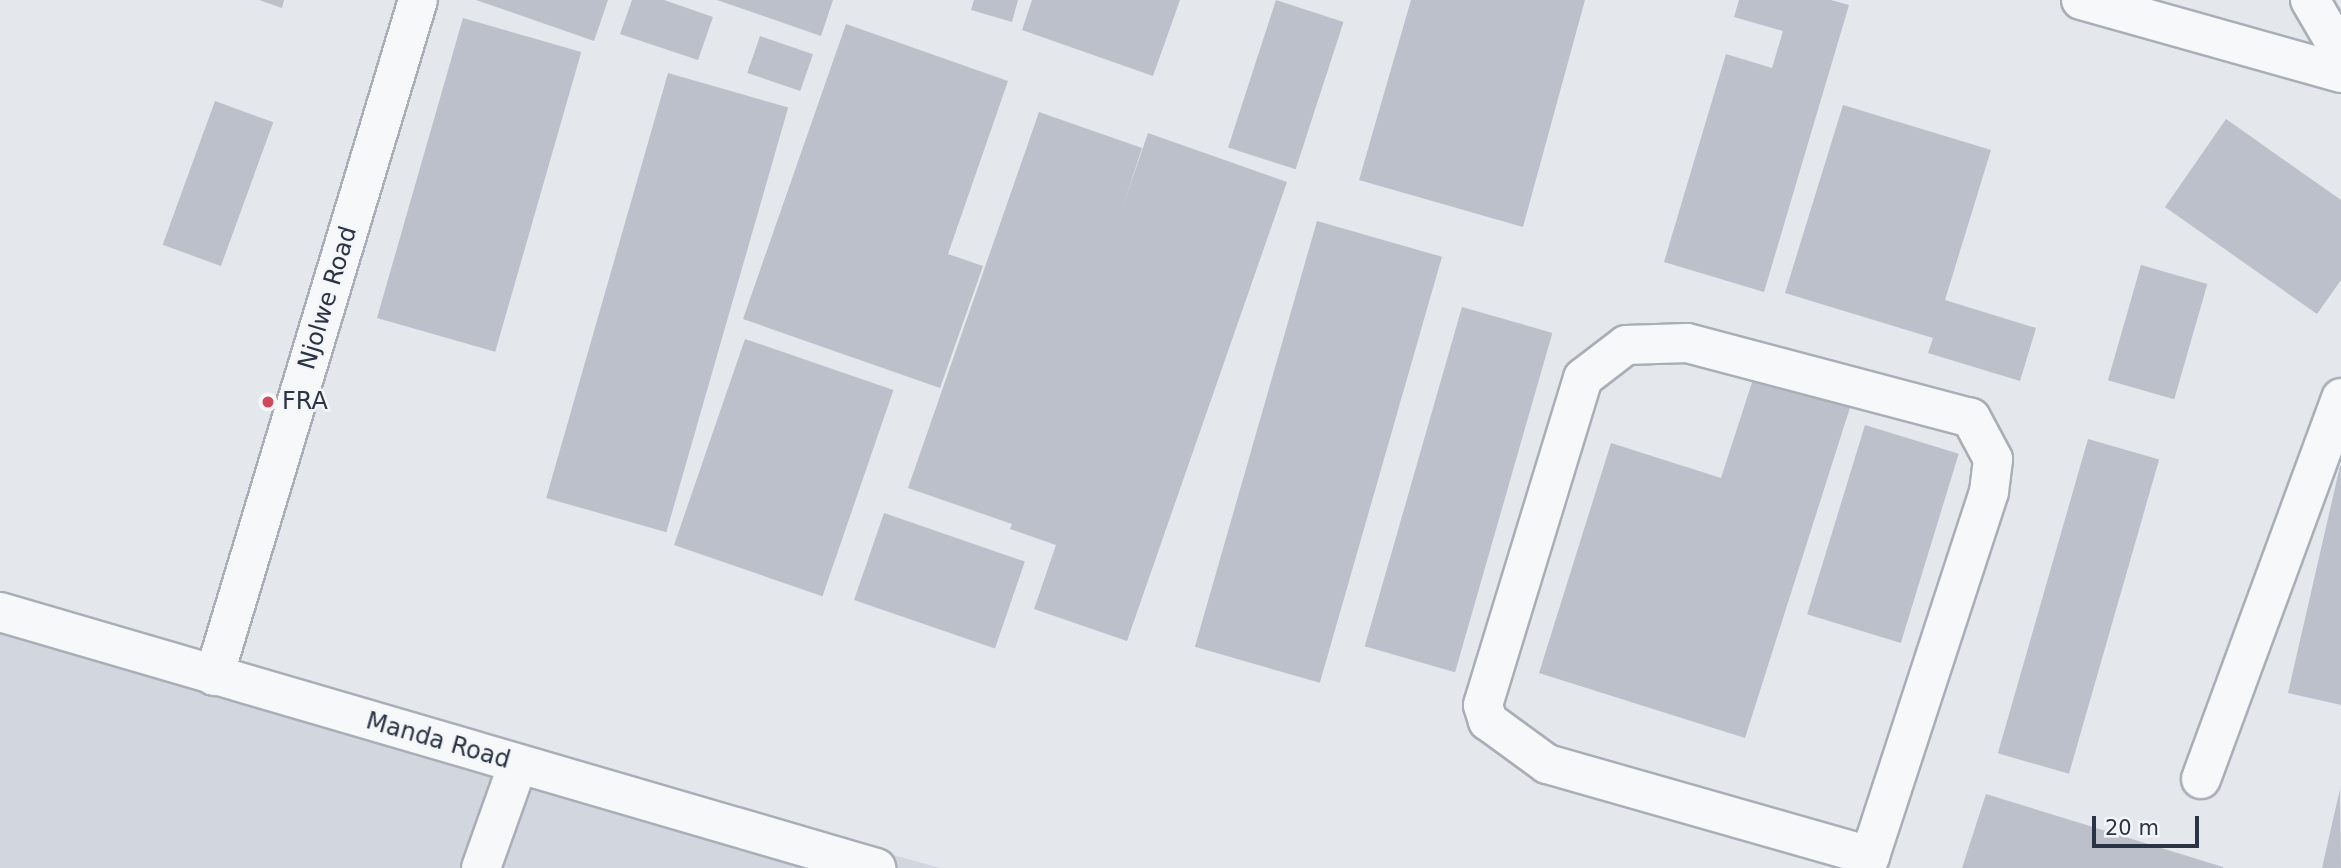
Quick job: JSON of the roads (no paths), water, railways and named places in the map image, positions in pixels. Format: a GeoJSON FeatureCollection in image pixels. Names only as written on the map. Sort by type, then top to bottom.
{"type":"FeatureCollection","features":[{"type":"Feature","properties":{"kind":"street","name":"Njolwe Road"},"geometry":{"type":"LineString","coordinates":[[214,676],[418,0]]}},
{"type":"Feature","properties":{"kind":"street"},"geometry":{"type":"LineString","coordinates":[[2081,0],[2341,74]]}},
{"type":"Feature","properties":{"kind":"street"},"geometry":{"type":"LineString","coordinates":[[2310,0],[2341,54]]}},
{"type":"Feature","properties":{"kind":"street"},"geometry":{"type":"LineString","coordinates":[[1687,343],[1971,418],[1993,459],[1989,492],[1868,862],[1547,764],[1488,721],[1483,705],[1583,379],[1626,345],[1687,343]]}},
{"type":"Feature","properties":{"kind":"street"},"geometry":{"type":"LineString","coordinates":[[2201,779],[2341,398]]}},
{"type":"Feature","properties":{"kind":"street","name":"Manda Road"},"geometry":{"type":"LineString","coordinates":[[0,612],[518,764],[821,860],[876,868]]}},
{"type":"Feature","properties":{"kind":"street"},"geometry":{"type":"LineString","coordinates":[[481,868],[518,764]]}},
{"type":"Feature","properties":{"kind":"place","name":"FRA"},"geometry":{"type":"Point","coordinates":[268,402]}}]}
